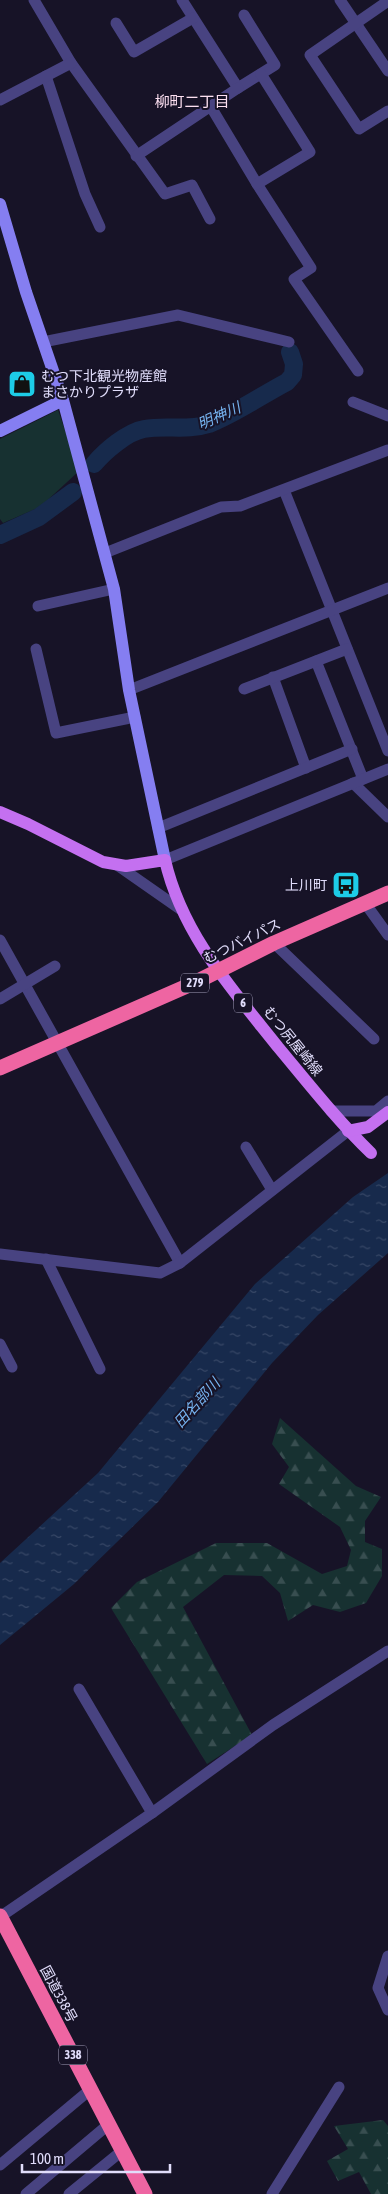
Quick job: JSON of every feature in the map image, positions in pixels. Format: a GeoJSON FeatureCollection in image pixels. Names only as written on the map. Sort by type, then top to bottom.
{"type":"FeatureCollection","features":[{"type":"Feature","properties":{"kind":"highway","name":"むつバイパス"},"geometry":{"type":"LineString","coordinates":[[0,1068],[194,983],[274,943],[388,893]]}},
{"type":"Feature","properties":{"kind":"highway","name":"国道338号"},"geometry":{"type":"LineString","coordinates":[[0,1917],[145,2194]]}},
{"type":"Feature","properties":{"kind":"main road"},"geometry":{"type":"LineString","coordinates":[[0,812],[103,862],[117,865],[138,865],[165,860]]}},
{"type":"Feature","properties":{"kind":"main road","name":"むつ尻屋崎線"},"geometry":{"type":"LineString","coordinates":[[165,860],[180,909],[217,971],[331,1111],[371,1153]]}},
{"type":"Feature","properties":{"kind":"main road"},"geometry":{"type":"LineString","coordinates":[[348,1131],[368,1126],[388,1112]]}},
{"type":"Feature","properties":{"kind":"street"},"geometry":{"type":"LineString","coordinates":[[34,0],[71,63],[165,194],[192,185],[210,219]]}},
{"type":"Feature","properties":{"kind":"street"},"geometry":{"type":"LineString","coordinates":[[182,0],[238,88]]}},
{"type":"Feature","properties":{"kind":"street"},"geometry":{"type":"LineString","coordinates":[[340,0],[388,71]]}},
{"type":"Feature","properties":{"kind":"street"},"geometry":{"type":"LineString","coordinates":[[388,2],[310,55],[359,129],[388,111]]}},
{"type":"Feature","properties":{"kind":"street"},"geometry":{"type":"LineString","coordinates":[[136,156],[275,65],[244,15]]}},
{"type":"Feature","properties":{"kind":"street"},"geometry":{"type":"LineString","coordinates":[[116,23],[134,52],[193,18]]}},
{"type":"Feature","properties":{"kind":"street"},"geometry":{"type":"LineString","coordinates":[[0,100],[71,63]]}},
{"type":"Feature","properties":{"kind":"street"},"geometry":{"type":"LineString","coordinates":[[256,184],[310,152],[261,74]]}},
{"type":"Feature","properties":{"kind":"street"},"geometry":{"type":"LineString","coordinates":[[46,76],[82,185],[100,227]]}},
{"type":"Feature","properties":{"kind":"street"},"geometry":{"type":"LineString","coordinates":[[211,107],[256,184],[312,268],[294,279],[358,371]]}},
{"type":"Feature","properties":{"kind":"street"},"geometry":{"type":"LineString","coordinates":[[0,204],[63,400],[105,553],[114,589],[134,717],[165,860],[388,769]]}},
{"type":"Feature","properties":{"kind":"street"},"geometry":{"type":"LineString","coordinates":[[43,342],[178,315],[289,342]]}},
{"type":"Feature","properties":{"kind":"street"},"geometry":{"type":"LineString","coordinates":[[0,431],[63,400]]}},
{"type":"Feature","properties":{"kind":"street"},"geometry":{"type":"LineString","coordinates":[[353,402],[388,416]]}},
{"type":"Feature","properties":{"kind":"street"},"geometry":{"type":"LineString","coordinates":[[105,553],[221,507],[240,506],[388,450]]}},
{"type":"Feature","properties":{"kind":"street"},"geometry":{"type":"LineString","coordinates":[[284,490],[388,751]]}},
{"type":"Feature","properties":{"kind":"street"},"geometry":{"type":"LineString","coordinates":[[129,690],[388,588]]}},
{"type":"Feature","properties":{"kind":"street"},"geometry":{"type":"LineString","coordinates":[[38,606],[114,589]]}},
{"type":"Feature","properties":{"kind":"street"},"geometry":{"type":"LineString","coordinates":[[36,649],[56,733],[134,717]]}},
{"type":"Feature","properties":{"kind":"street"},"geometry":{"type":"LineString","coordinates":[[244,689],[347,649]]}},
{"type":"Feature","properties":{"kind":"street"},"geometry":{"type":"LineString","coordinates":[[316,660],[352,749],[358,781],[388,817]]}},
{"type":"Feature","properties":{"kind":"street"},"geometry":{"type":"LineString","coordinates":[[273,677],[306,768]]}},
{"type":"Feature","properties":{"kind":"street"},"geometry":{"type":"LineString","coordinates":[[158,828],[352,749]]}},
{"type":"Feature","properties":{"kind":"street"},"geometry":{"type":"LineString","coordinates":[[117,865],[180,909]]}},
{"type":"Feature","properties":{"kind":"street"},"geometry":{"type":"LineString","coordinates":[[365,903],[388,935]]}},
{"type":"Feature","properties":{"kind":"street"},"geometry":{"type":"LineString","coordinates":[[0,940],[180,1263]]}},
{"type":"Feature","properties":{"kind":"street"},"geometry":{"type":"LineString","coordinates":[[274,943],[374,1039]]}},
{"type":"Feature","properties":{"kind":"street"},"geometry":{"type":"LineString","coordinates":[[0,999],[56,966]]}},
{"type":"Feature","properties":{"kind":"street"},"geometry":{"type":"LineString","coordinates":[[331,1111],[376,1110],[388,1101]]}},
{"type":"Feature","properties":{"kind":"street"},"geometry":{"type":"LineString","coordinates":[[0,1254],[160,1273],[180,1263],[348,1131]]}},
{"type":"Feature","properties":{"kind":"street"},"geometry":{"type":"LineString","coordinates":[[246,1147],[272,1190]]}},
{"type":"Feature","properties":{"kind":"street"},"geometry":{"type":"LineString","coordinates":[[46,1259],[100,1369]]}},
{"type":"Feature","properties":{"kind":"street"},"geometry":{"type":"LineString","coordinates":[[0,1344],[12,1367]]}},
{"type":"Feature","properties":{"kind":"street"},"geometry":{"type":"LineString","coordinates":[[0,1917],[152,1813],[273,1725],[388,1651]]}},
{"type":"Feature","properties":{"kind":"street"},"geometry":{"type":"LineString","coordinates":[[79,1689],[152,1813]]}},
{"type":"Feature","properties":{"kind":"street"},"geometry":{"type":"LineString","coordinates":[[388,1956],[378,1988],[388,2010]]}},
{"type":"Feature","properties":{"kind":"street"},"geometry":{"type":"LineString","coordinates":[[272,2194],[338,2087]]}},
{"type":"Feature","properties":{"kind":"street"},"geometry":{"type":"LineString","coordinates":[[0,2165],[91,2089]]}},
{"type":"Feature","properties":{"kind":"street"},"geometry":{"type":"LineString","coordinates":[[32,2192],[109,2124]]}},
{"type":"Feature","properties":{"kind":"street"},"geometry":{"type":"LineString","coordinates":[[69,2194],[123,2150]]}},
{"type":"Feature","properties":{"kind":"green space"},"geometry":{"type":"Polygon","coordinates":[[[58,410],[79,471],[40,507],[3,523],[0,519],[0,439],[58,410]]]}},
{"type":"Feature","properties":{"kind":"green space"},"geometry":{"type":"Polygon","coordinates":[[[280,1418],[356,1486],[381,1497],[365,1521],[365,1542],[382,1549],[382,1576],[366,1603],[340,1612],[313,1605],[288,1621],[280,1593],[262,1576],[224,1575],[183,1607],[252,1735],[207,1764],[111,1608],[137,1582],[216,1543],[267,1543],[322,1574],[347,1566],[351,1550],[340,1527],[279,1484],[289,1467],[272,1444],[280,1418]]]}},
{"type":"Feature","properties":{"kind":"green space"},"geometry":{"type":"Polygon","coordinates":[[[383,2120],[388,2126],[388,2194],[371,2194],[359,2172],[338,2181],[327,2161],[348,2149],[334,2126],[383,2120]]]}},
{"type":"Feature","properties":{"kind":"water","name":"田名部川"},"geometry":{"type":"Polygon","coordinates":[[[388,1173],[388,1253],[318,1315],[272,1363],[158,1502],[74,1584],[0,1645],[0,1563],[98,1473],[255,1284],[353,1197],[388,1173]]]}},
{"type":"Feature","properties":{"kind":"waterway","name":"明神川"},"geometry":{"type":"LineString","coordinates":[[94,464],[117,443],[137,431],[152,428],[185,428],[209,424],[229,415],[287,382],[293,375],[294,364],[290,352]]}},
{"type":"Feature","properties":{"kind":"waterway","name":"明神川"},"geometry":{"type":"LineString","coordinates":[[0,535],[39,517],[73,492]]}},
{"type":"Feature","properties":{"kind":"place","name":"むつ下北観光物産館 まさかりプラザ"},"geometry":{"type":"Point","coordinates":[22,384]}},
{"type":"Feature","properties":{"kind":"place","name":"上川町"},"geometry":{"type":"Point","coordinates":[346,885]}},
{"type":"Feature","properties":{"kind":"district","name":"柳町二丁目"},"geometry":{"type":"Point","coordinates":[192,102]}}]}
